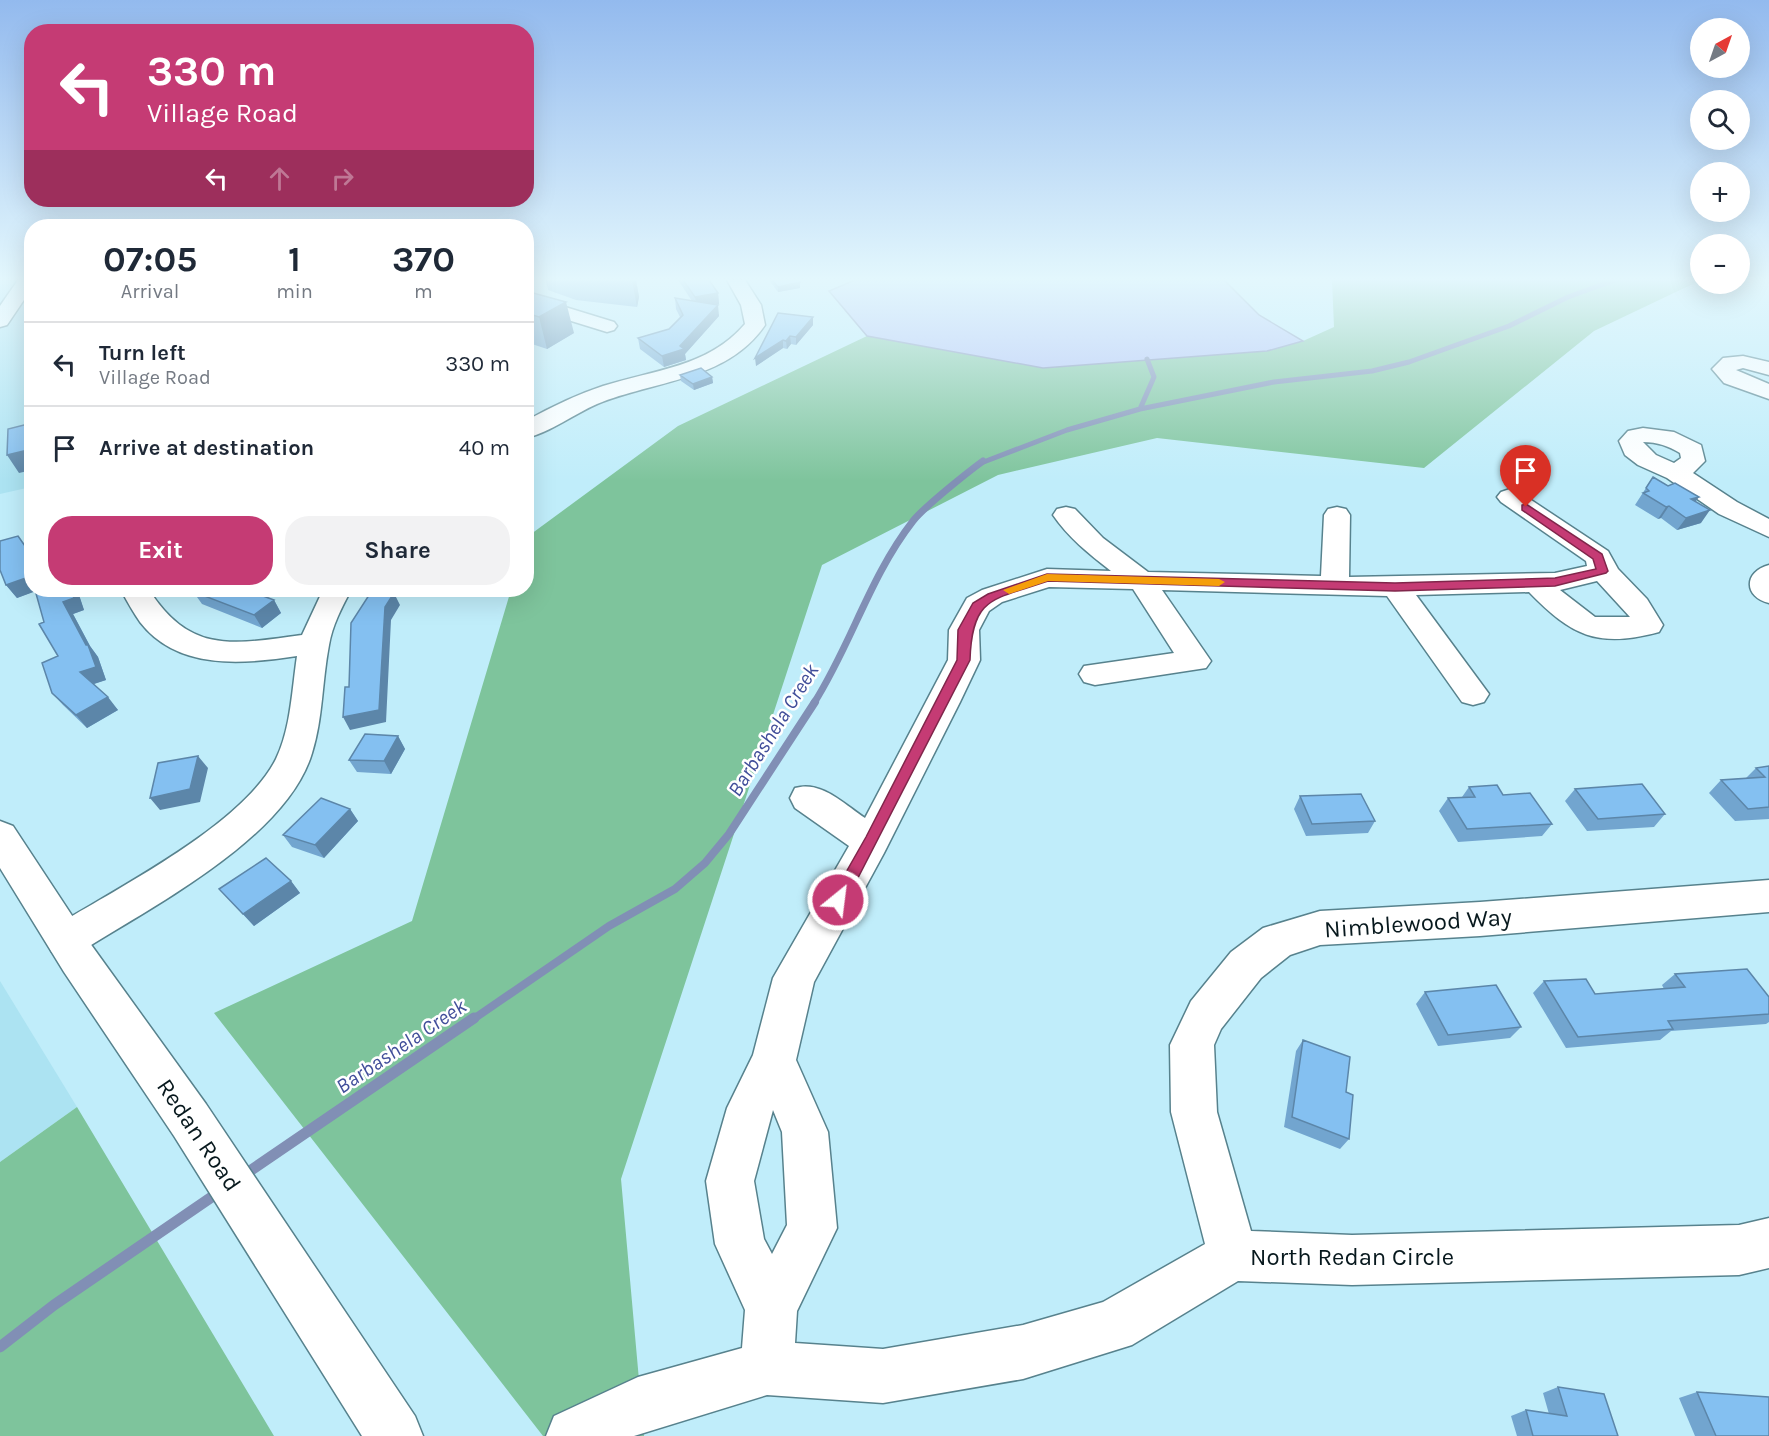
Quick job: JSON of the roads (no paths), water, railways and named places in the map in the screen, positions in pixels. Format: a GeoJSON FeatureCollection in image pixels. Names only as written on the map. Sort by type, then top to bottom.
{"type":"FeatureCollection","features":[{"type":"Feature","properties":{"kind":"street"},"geometry":{"type":"LineString","coordinates":[[534,426],[589,399],[694,367],[735,347]]}},
{"type":"Feature","properties":{"kind":"street"},"geometry":{"type":"LineString","coordinates":[[1769,369],[1743,362],[1731,363],[1723,369],[1732,378],[1769,392]]}},
{"type":"Feature","properties":{"kind":"street"},"geometry":{"type":"LineString","coordinates":[[1676,473],[1712,498],[1769,529]]}},
{"type":"Feature","properties":{"kind":"street"},"geometry":{"type":"LineString","coordinates":[[1510,497],[1598,557],[1602,571],[1644,613],[1648,626],[1601,630],[1582,625],[1569,616],[1537,584]]}},
{"type":"Feature","properties":{"kind":"street"},"geometry":{"type":"LineString","coordinates":[[1066,515],[1093,544],[1141,580],[1195,661],[1095,674]]}},
{"type":"Feature","properties":{"kind":"street"},"geometry":{"type":"LineString","coordinates":[[1335,585],[1337,515]]}},
{"type":"Feature","properties":{"kind":"street"},"geometry":{"type":"LineString","coordinates":[[1769,534],[1766,543],[1769,553]]}},
{"type":"Feature","properties":{"kind":"street"},"geometry":{"type":"LineString","coordinates":[[771,1308],[740,1244],[730,1181],[750,1108],[774,1060],[795,978],[871,842],[964,660],[964,630],[977,605],[992,596],[1047,578],[1395,587],[1537,584],[1602,571]]}},
{"type":"Feature","properties":{"kind":"street"},"geometry":{"type":"LineString","coordinates":[[1769,574],[1765,576],[1765,591],[1769,594]]}},
{"type":"Feature","properties":{"kind":"street"},"geometry":{"type":"LineString","coordinates":[[1395,587],[1473,693]]}},
{"type":"Feature","properties":{"kind":"street"},"geometry":{"type":"LineString","coordinates":[[140,597],[170,635],[195,648],[234,654],[314,643]]}},
{"type":"Feature","properties":{"kind":"street"},"geometry":{"type":"LineString","coordinates":[[66,940],[212,849],[276,790],[294,757],[303,727],[314,643],[334,597]]}},
{"type":"Feature","properties":{"kind":"street"},"geometry":{"type":"LineString","coordinates":[[808,798],[871,842]]}},
{"type":"Feature","properties":{"kind":"street","name":"Redan Road"},"geometry":{"type":"LineString","coordinates":[[0,836],[66,940],[264,1232],[395,1436]]}},
{"type":"Feature","properties":{"kind":"street","name":"Nimblewood Way"},"geometry":{"type":"LineString","coordinates":[[1233,1256],[1194,1112],[1192,1045],[1206,1014],[1246,964],[1277,941],[1320,928],[1480,919],[1769,897]]}},
{"type":"Feature","properties":{"kind":"street"},"geometry":{"type":"LineString","coordinates":[[767,1368],[771,1308],[812,1228],[805,1132],[774,1060]]}},
{"type":"Feature","properties":{"kind":"street","name":"North Redan Circle"},"geometry":{"type":"LineString","coordinates":[[574,1436],[638,1405],[767,1368],[883,1376],[1023,1352],[1113,1326],[1233,1256],[1352,1260],[1739,1250],[1769,1243]]}},
{"type":"Feature","properties":{"kind":"waterway","name":"Barbashela Creek"},"geometry":{"type":"LineString","coordinates":[[1140,409],[1274,382],[1372,371],[1409,362],[1451,347]]}},
{"type":"Feature","properties":{"kind":"waterway"},"geometry":{"type":"LineString","coordinates":[[1140,409],[1154,377],[1147,359]]}},
{"type":"Feature","properties":{"kind":"waterway","name":"Barbashela Creek"},"geometry":{"type":"LineString","coordinates":[[981,463],[1067,430],[1140,409]]}},
{"type":"Feature","properties":{"kind":"waterway","name":"Barbashela Creek"},"geometry":{"type":"LineString","coordinates":[[814,703],[898,542],[926,507],[983,461]]}},
{"type":"Feature","properties":{"kind":"waterway","name":"Barbashela Creek"},"geometry":{"type":"LineString","coordinates":[[472,1020],[609,926],[675,889],[705,863],[729,834],[815,702]]}},
{"type":"Feature","properties":{"kind":"waterway","name":"Barbashela Creek"},"geometry":{"type":"LineString","coordinates":[[244,1175],[474,1018]]}},
{"type":"Feature","properties":{"kind":"waterway","name":"Barbashela Creek"},"geometry":{"type":"LineString","coordinates":[[0,1347],[54,1305],[219,1192]]}}]}
